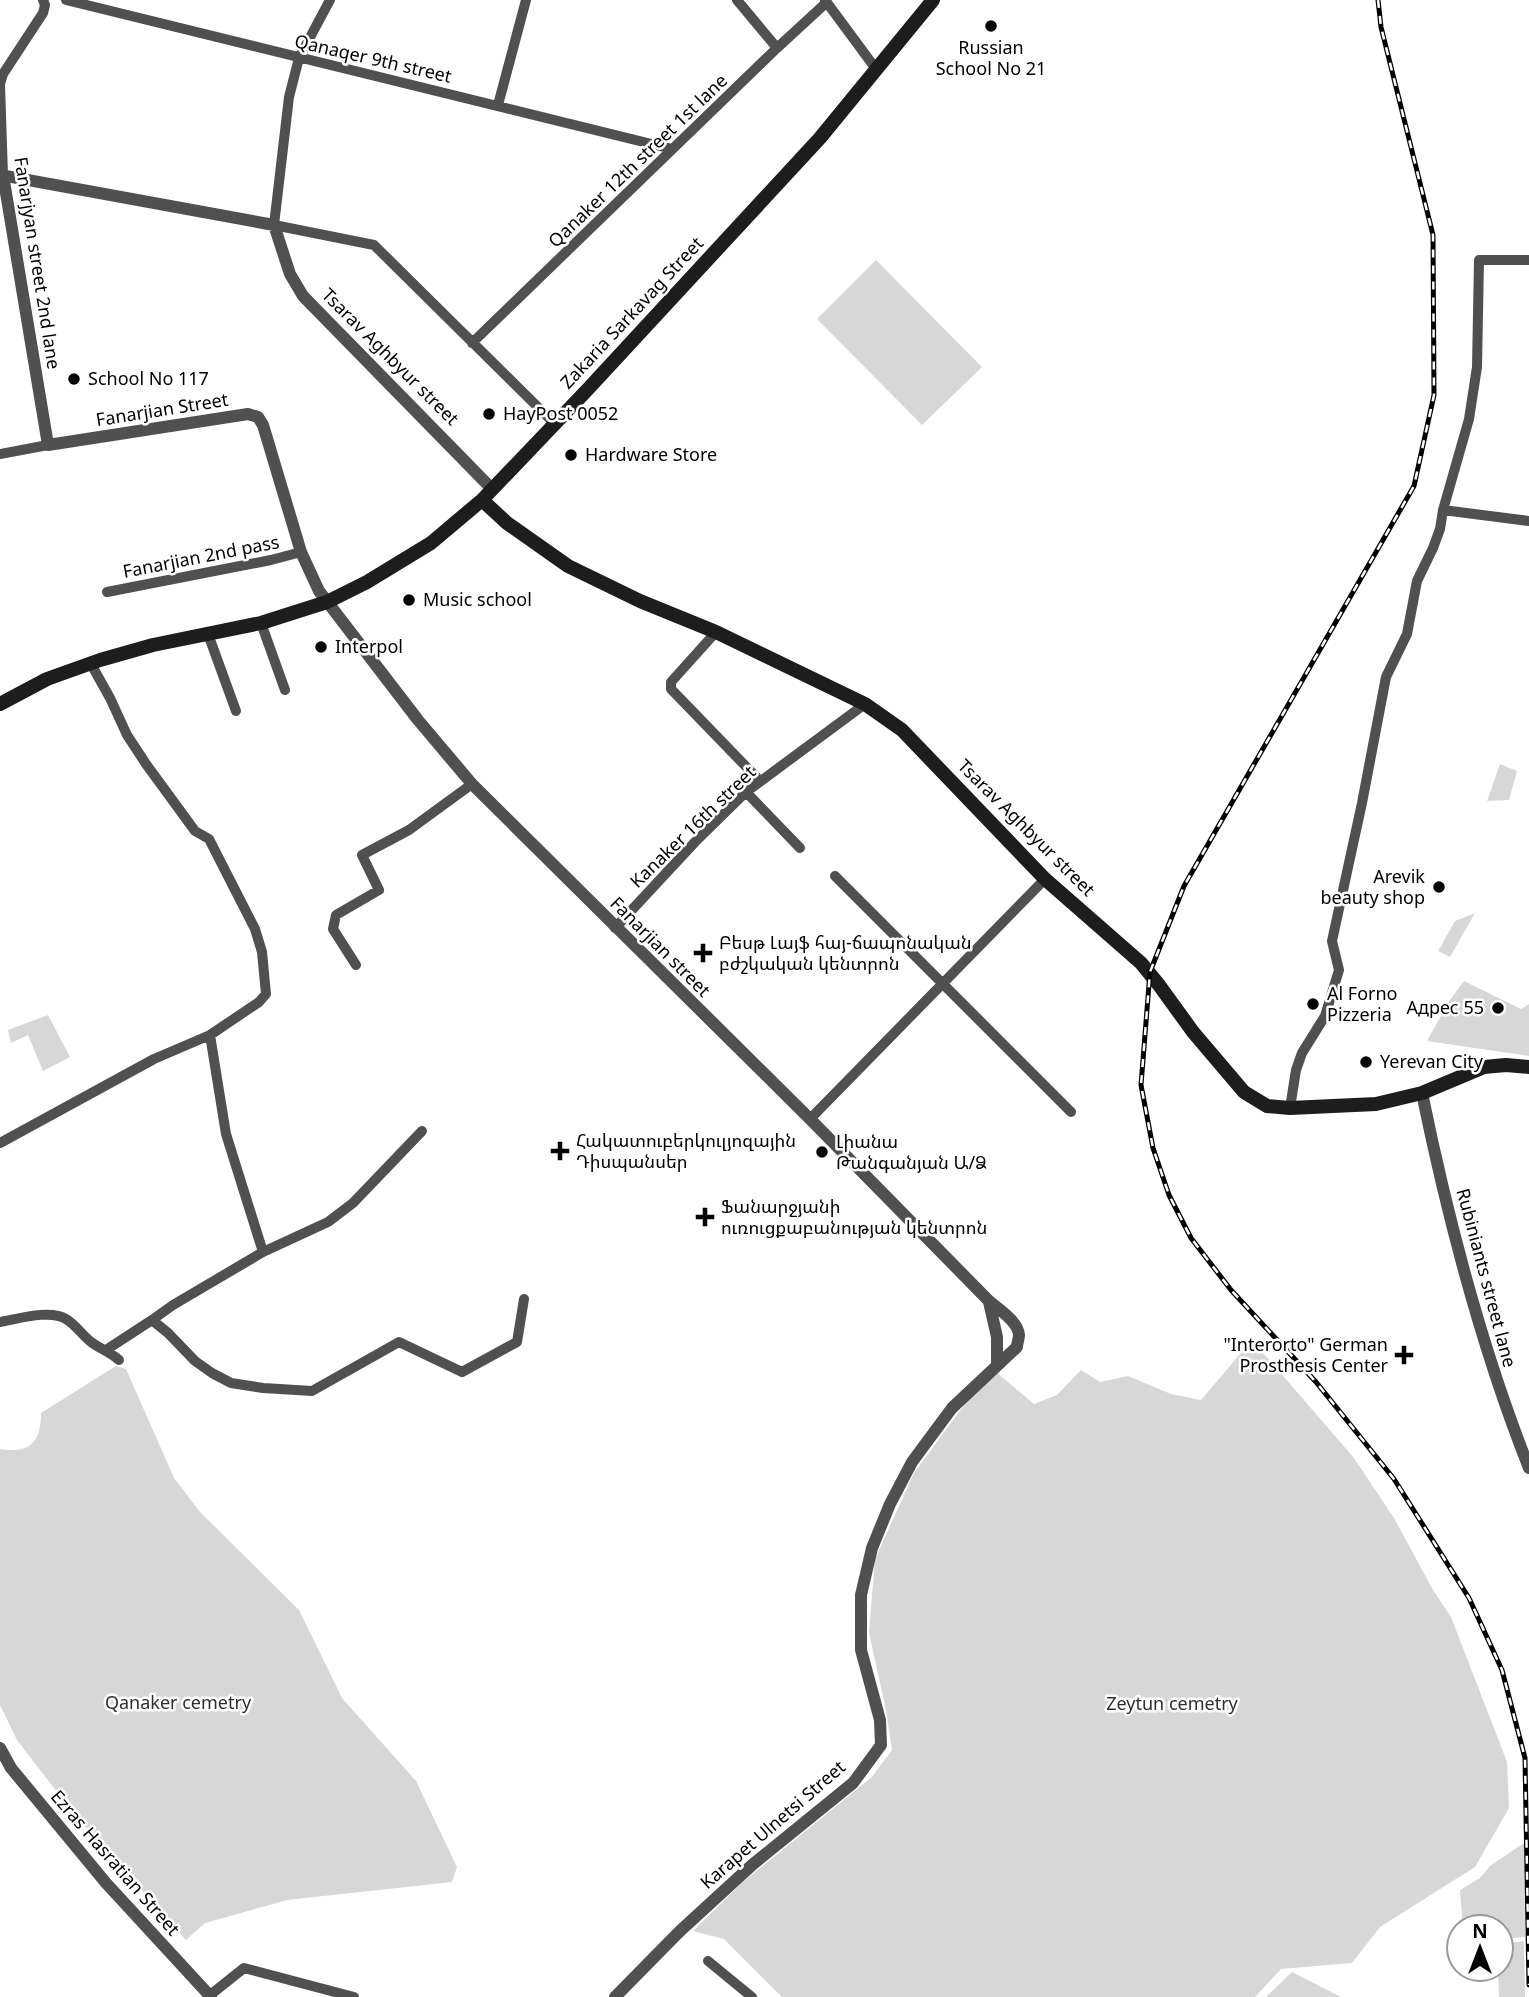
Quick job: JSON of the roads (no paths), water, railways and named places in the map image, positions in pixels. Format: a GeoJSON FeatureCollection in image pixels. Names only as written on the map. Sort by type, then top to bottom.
{"type":"FeatureCollection","features":[{"type":"Feature","properties":{"kind":"main road","name":"Zakaria Sarkavag Street"},"geometry":{"type":"LineString","coordinates":[[0,704],[47,679],[91,664],[153,645],[261,623],[327,602],[367,582],[431,543],[487,495],[820,138],[933,0]]}},
{"type":"Feature","properties":{"kind":"main road","name":"Tsarav Aghbyur street"},"geometry":{"type":"LineString","coordinates":[[487,495],[507,523],[568,566],[640,601],[716,632],[865,704],[902,730],[1045,879],[1141,963],[1193,1032],[1244,1092],[1267,1105],[1290,1108],[1376,1104],[1422,1093],[1484,1067],[1529,1067]]}},
{"type":"Feature","properties":{"kind":"street","name":"Fanarjyan street 2nd lane"},"geometry":{"type":"LineString","coordinates":[[43,0],[43,13],[3,74],[0,84],[1,175],[48,445]]}},
{"type":"Feature","properties":{"kind":"street","name":"Qanaqer 9th street"},"geometry":{"type":"LineString","coordinates":[[66,0],[672,149]]}},
{"type":"Feature","properties":{"kind":"street"},"geometry":{"type":"LineString","coordinates":[[274,225],[289,97],[299,58],[330,0]]}},
{"type":"Feature","properties":{"kind":"street"},"geometry":{"type":"LineString","coordinates":[[498,105],[526,0]]}},
{"type":"Feature","properties":{"kind":"street"},"geometry":{"type":"LineString","coordinates":[[737,0],[777,48]]}},
{"type":"Feature","properties":{"kind":"street"},"geometry":{"type":"LineString","coordinates":[[826,1],[876,69]]}},
{"type":"Feature","properties":{"kind":"street","name":"Qanaker 12th street 1st lane"},"geometry":{"type":"LineString","coordinates":[[472,343],[826,1]]}},
{"type":"Feature","properties":{"kind":"street"},"geometry":{"type":"LineString","coordinates":[[1,175],[374,245],[555,424]]}},
{"type":"Feature","properties":{"kind":"street","name":"Tsarav Aghbyur street"},"geometry":{"type":"LineString","coordinates":[[274,225],[290,274],[303,296],[487,495]]}},
{"type":"Feature","properties":{"kind":"street"},"geometry":{"type":"LineString","coordinates":[[1290,1108],[1299,1062],[1325,1016],[1339,970],[1332,941],[1386,677],[1407,634],[1417,581],[1440,529],[1469,419],[1477,367],[1479,260],[1529,260]]}},
{"type":"Feature","properties":{"kind":"street","name":"Fanarjian Street"},"geometry":{"type":"LineString","coordinates":[[0,454],[248,414],[258,417],[263,425],[302,552],[319,592],[327,602]]}},
{"type":"Feature","properties":{"kind":"street"},"geometry":{"type":"LineString","coordinates":[[1443,510],[1529,521]]}},
{"type":"Feature","properties":{"kind":"street","name":"Fanarjian 2nd pass"},"geometry":{"type":"LineString","coordinates":[[107,592],[302,552]]}},
{"type":"Feature","properties":{"kind":"street","name":"Fanarjian street"},"geometry":{"type":"LineString","coordinates":[[327,602],[418,720],[472,784],[1015,1325],[1019,1335],[1017,1347],[952,1408],[912,1462],[890,1504],[872,1548],[860,1595],[861,1650]]}},
{"type":"Feature","properties":{"kind":"street"},"geometry":{"type":"LineString","coordinates":[[261,623],[285,690]]}},
{"type":"Feature","properties":{"kind":"street"},"geometry":{"type":"LineString","coordinates":[[716,632],[670,685],[671,689],[760,781]]}},
{"type":"Feature","properties":{"kind":"street"},"geometry":{"type":"LineString","coordinates":[[208,634],[236,711]]}},
{"type":"Feature","properties":{"kind":"street"},"geometry":{"type":"LineString","coordinates":[[0,1143],[154,1059],[210,1035],[266,994],[264,967],[255,929],[208,839],[195,831],[146,764],[127,735],[91,664]]}},
{"type":"Feature","properties":{"kind":"street","name":"Kanaker 16th street"},"geometry":{"type":"LineString","coordinates":[[615,928],[746,792],[865,704]]}},
{"type":"Feature","properties":{"kind":"street"},"geometry":{"type":"LineString","coordinates":[[356,965],[333,929],[336,915],[379,890],[362,855],[409,830],[472,784]]}},
{"type":"Feature","properties":{"kind":"street"},"geometry":{"type":"LineString","coordinates":[[746,792],[800,848]]}},
{"type":"Feature","properties":{"kind":"street"},"geometry":{"type":"LineString","coordinates":[[835,876],[1071,1112]]}},
{"type":"Feature","properties":{"kind":"street"},"geometry":{"type":"LineString","coordinates":[[810,1119],[1045,879]]}},
{"type":"Feature","properties":{"kind":"street"},"geometry":{"type":"LineString","coordinates":[[210,1035],[228,1143],[263,1252]]}},
{"type":"Feature","properties":{"kind":"street","name":"Rubiniants street lane"},"geometry":{"type":"LineString","coordinates":[[1422,1093],[1434,1153],[1480,1332],[1529,1468]]}},
{"type":"Feature","properties":{"kind":"street"},"geometry":{"type":"LineString","coordinates":[[106,1350],[173,1305],[263,1252],[328,1222],[353,1203],[422,1131]]}},
{"type":"Feature","properties":{"kind":"street"},"geometry":{"type":"LineString","coordinates":[[152,1320],[195,1361],[231,1383],[312,1391],[399,1342],[462,1372],[517,1342],[524,1299]]}},
{"type":"Feature","properties":{"kind":"street"},"geometry":{"type":"LineString","coordinates":[[988,1300],[997,1337],[997,1364]]}},
{"type":"Feature","properties":{"kind":"street"},"geometry":{"type":"LineString","coordinates":[[0,1322],[49,1314],[59,1315],[119,1360]]}},
{"type":"Feature","properties":{"kind":"street","name":"Karapet Ulnetsi Street"},"geometry":{"type":"LineString","coordinates":[[615,1997],[680,1931],[741,1875],[853,1783],[871,1760],[881,1745],[880,1720],[861,1650]]}},
{"type":"Feature","properties":{"kind":"street","name":"Ezras Hasratian Street"},"geometry":{"type":"LineString","coordinates":[[0,1748],[11,1768],[97,1872],[208,1996]]}},
{"type":"Feature","properties":{"kind":"street","name":"Ezras Hasratian Street"},"geometry":{"type":"LineString","coordinates":[[0,1754],[10,1771],[94,1876],[208,1996]]}},
{"type":"Feature","properties":{"kind":"street"},"geometry":{"type":"LineString","coordinates":[[708,1961],[752,1997]]}},
{"type":"Feature","properties":{"kind":"street"},"geometry":{"type":"LineString","coordinates":[[208,1996],[243,1968],[354,1997]]}},
{"type":"Feature","properties":{"kind":"railway"},"geometry":{"type":"LineString","coordinates":[[1378,0],[1381,27],[1433,235],[1434,395],[1414,486],[1184,886],[1150,972],[1141,1085],[1153,1148],[1169,1195],[1191,1238],[1231,1290],[1316,1382],[1394,1479],[1469,1598],[1502,1670],[1525,1758],[1529,1985]]}},
{"type":"Feature","properties":{"kind":"place","name":"Russian School No 21"},"geometry":{"type":"Point","coordinates":[991,26]}},
{"type":"Feature","properties":{"kind":"place","name":"School No 117"},"geometry":{"type":"Point","coordinates":[74,379]}},
{"type":"Feature","properties":{"kind":"place","name":"HayPost 0052"},"geometry":{"type":"Point","coordinates":[489,414]}},
{"type":"Feature","properties":{"kind":"place","name":"Hardware Store"},"geometry":{"type":"Point","coordinates":[571,455]}},
{"type":"Feature","properties":{"kind":"place","name":"Music school"},"geometry":{"type":"Point","coordinates":[409,600]}},
{"type":"Feature","properties":{"kind":"place","name":"Interpol"},"geometry":{"type":"Point","coordinates":[321,647]}},
{"type":"Feature","properties":{"kind":"place","name":"Arevik beauty shop"},"geometry":{"type":"Point","coordinates":[1439,887]}},
{"type":"Feature","properties":{"kind":"place","name":"Բեսթ Լայֆ հայ-ճապոնական բժշկական կենտրոն"},"geometry":{"type":"Point","coordinates":[703,953]}},
{"type":"Feature","properties":{"kind":"place","name":"Al Forno Pizzeria"},"geometry":{"type":"Point","coordinates":[1313,1004]}},
{"type":"Feature","properties":{"kind":"place","name":"Адрес 55"},"geometry":{"type":"Point","coordinates":[1498,1008]}},
{"type":"Feature","properties":{"kind":"place","name":"Yerevan City"},"geometry":{"type":"Point","coordinates":[1366,1062]}},
{"type":"Feature","properties":{"kind":"place","name":"Հակատուբերկուլյոզային Դիսպանսեր"},"geometry":{"type":"Point","coordinates":[560,1151]}},
{"type":"Feature","properties":{"kind":"place","name":"Լիանա Թանգանյան Ա/Ձ"},"geometry":{"type":"Point","coordinates":[822,1152]}},
{"type":"Feature","properties":{"kind":"place","name":"Ֆանարջյանի ուռուցքաբանության կենտրոն"},"geometry":{"type":"Point","coordinates":[705,1217]}},
{"type":"Feature","properties":{"kind":"place","name":"\"Interorto\" German Prosthesis Center"},"geometry":{"type":"Point","coordinates":[1404,1355]}},
{"type":"Feature","properties":{"kind":"park label","name":"Qanaker cemetry"},"geometry":{"type":"Point","coordinates":[178,1703]}},
{"type":"Feature","properties":{"kind":"park label","name":"Zeytun cemetry"},"geometry":{"type":"Point","coordinates":[1172,1704]}}]}
